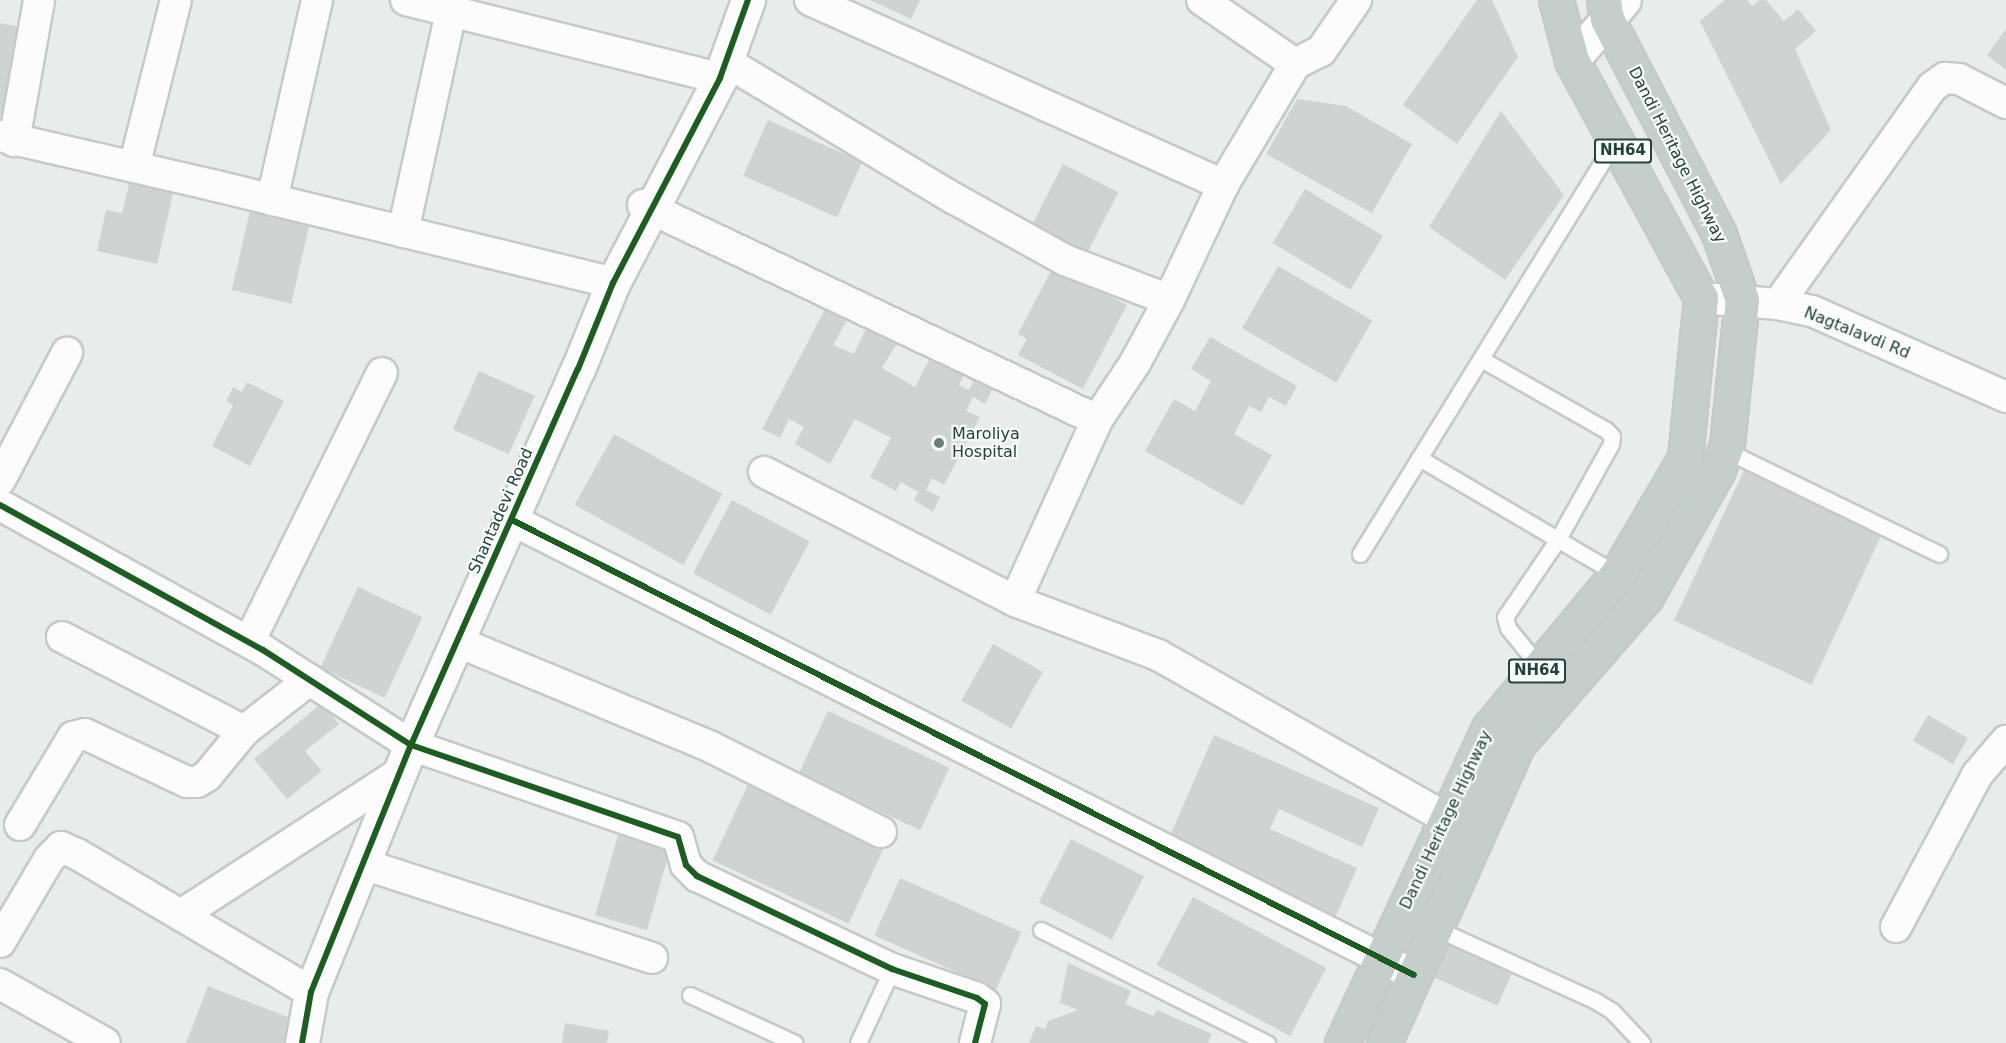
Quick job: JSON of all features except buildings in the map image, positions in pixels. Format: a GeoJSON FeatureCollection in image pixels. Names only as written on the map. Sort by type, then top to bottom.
{"type":"FeatureCollection","features":[{"type":"Feature","properties":{"kind":"highway","name":"NH64"},"geometry":{"type":"LineString","coordinates":[[1556,0],[1572,60],[1701,298]]}},
{"type":"Feature","properties":{"kind":"highway","name":"Dandi Heritage Highway"},"geometry":{"type":"LineString","coordinates":[[1384,1043],[1517,745],[1644,598],[1718,471],[1725,450],[1742,300],[1719,234],[1612,6]]}},
{"type":"Feature","properties":{"kind":"highway","name":"Dandi Heritage Highway"},"geometry":{"type":"LineString","coordinates":[[1342,1043],[1489,728],[1617,574],[1685,458],[1701,298]]}},
{"type":"Feature","properties":{"kind":"highway"},"geometry":{"type":"LineString","coordinates":[[1489,728],[1517,745]]}},
{"type":"Feature","properties":{"kind":"street"},"geometry":{"type":"LineString","coordinates":[[39,0],[7,139],[273,200],[612,283]]}},
{"type":"Feature","properties":{"kind":"street"},"geometry":{"type":"LineString","coordinates":[[134,167],[176,0]]}},
{"type":"Feature","properties":{"kind":"street"},"geometry":{"type":"LineString","coordinates":[[273,200],[317,0]]}},
{"type":"Feature","properties":{"kind":"street"},"geometry":{"type":"LineString","coordinates":[[406,0],[722,70],[1065,260],[1169,300]]}},
{"type":"Feature","properties":{"kind":"street","name":"Shantadevi Road"},"geometry":{"type":"LineString","coordinates":[[302,1043],[311,992],[406,759],[578,369],[612,283],[647,208],[722,70],[748,0]]}},
{"type":"Feature","properties":{"kind":"street"},"geometry":{"type":"LineString","coordinates":[[810,0],[1223,185]]}},
{"type":"Feature","properties":{"kind":"street"},"geometry":{"type":"LineString","coordinates":[[1203,0],[1295,64]]}},
{"type":"Feature","properties":{"kind":"street"},"geometry":{"type":"LineString","coordinates":[[1016,601],[1097,420],[1135,363],[1169,300],[1223,185],[1295,64],[1321,51],[1356,0]]}},
{"type":"Feature","properties":{"kind":"street"},"geometry":{"type":"LineString","coordinates":[[1572,60],[1612,6]]}},
{"type":"Feature","properties":{"kind":"street"},"geometry":{"type":"LineString","coordinates":[[403,232],[451,11]]}},
{"type":"Feature","properties":{"kind":"street"},"geometry":{"type":"LineString","coordinates":[[1778,304],[1932,87],[1945,78],[1959,80],[2006,103]]}},
{"type":"Feature","properties":{"kind":"street"},"geometry":{"type":"LineString","coordinates":[[647,208],[1097,420]]}},
{"type":"Feature","properties":{"kind":"street","name":"Nagtalavdi Rd"},"geometry":{"type":"LineString","coordinates":[[1701,298],[1778,304],[1812,311],[2006,397]]}},
{"type":"Feature","properties":{"kind":"street"},"geometry":{"type":"LineString","coordinates":[[0,480],[67,353]]}},
{"type":"Feature","properties":{"kind":"street"},"geometry":{"type":"LineString","coordinates":[[249,642],[382,373]]}},
{"type":"Feature","properties":{"kind":"street"},"geometry":{"type":"LineString","coordinates":[[764,472],[1016,601],[1158,655],[1446,818]]}},
{"type":"Feature","properties":{"kind":"street"},"geometry":{"type":"LineString","coordinates":[[0,505],[249,642],[309,680],[406,759],[678,837],[686,865],[697,876],[892,969],[977,998],[985,1004],[975,1043]]}},
{"type":"Feature","properties":{"kind":"street"},"geometry":{"type":"LineString","coordinates":[[512,520],[1414,975]]}},
{"type":"Feature","properties":{"kind":"street"},"geometry":{"type":"LineString","coordinates":[[62,637],[244,731]]}},
{"type":"Feature","properties":{"kind":"street"},"geometry":{"type":"LineString","coordinates":[[458,642],[705,745],[881,832]]}},
{"type":"Feature","properties":{"kind":"street"},"geometry":{"type":"LineString","coordinates":[[309,680],[244,731],[207,776],[196,782],[187,782],[85,734],[73,737],[10,819],[181,915],[311,992]]}},
{"type":"Feature","properties":{"kind":"street"},"geometry":{"type":"LineString","coordinates":[[1896,927],[1977,775],[2006,741]]}},
{"type":"Feature","properties":{"kind":"street"},"geometry":{"type":"LineString","coordinates":[[181,915],[406,759]]}},
{"type":"Feature","properties":{"kind":"street"},"geometry":{"type":"LineString","coordinates":[[0,942],[49,859],[61,847]]}},
{"type":"Feature","properties":{"kind":"street"},"geometry":{"type":"LineString","coordinates":[[363,864],[652,958]]}},
{"type":"Feature","properties":{"kind":"street"},"geometry":{"type":"LineString","coordinates":[[0,984],[105,1043]]}},
{"type":"Feature","properties":{"kind":"lane"},"geometry":{"type":"LineString","coordinates":[[1360,554],[1616,140]]}},
{"type":"Feature","properties":{"kind":"lane"},"geometry":{"type":"LineString","coordinates":[[1481,359],[1606,430],[1612,436],[1611,444],[1558,539],[1505,617],[1508,628],[1540,667]]}},
{"type":"Feature","properties":{"kind":"lane"},"geometry":{"type":"LineString","coordinates":[[1725,450],[1939,554]]}},
{"type":"Feature","properties":{"kind":"lane"},"geometry":{"type":"LineString","coordinates":[[1419,458],[1617,574]]}},
{"type":"Feature","properties":{"kind":"lane"},"geometry":{"type":"LineString","coordinates":[[1435,928],[1594,1000],[1612,1011],[1642,1043]]}},
{"type":"Feature","properties":{"kind":"lane"},"geometry":{"type":"LineString","coordinates":[[1041,930],[1267,1043]]}},
{"type":"Feature","properties":{"kind":"lane"},"geometry":{"type":"LineString","coordinates":[[858,1043],[892,969]]}},
{"type":"Feature","properties":{"kind":"lane"},"geometry":{"type":"LineString","coordinates":[[690,995],[795,1043]]}},
{"type":"Feature","properties":{"kind":"cycle path"},"geometry":{"type":"LineString","coordinates":[[302,1043],[311,992],[411,745],[578,369],[613,283],[720,78],[748,0]]}},
{"type":"Feature","properties":{"kind":"cycle path"},"geometry":{"type":"LineString","coordinates":[[0,505],[263,650],[411,745],[678,837],[686,865],[697,876],[892,969],[977,998],[985,1004],[975,1043]]}},
{"type":"Feature","properties":{"kind":"cycle path"},"geometry":{"type":"LineString","coordinates":[[512,520],[1414,975]]}},
{"type":"Feature","properties":{"kind":"place","name":"Maroliya Hospital"},"geometry":{"type":"Point","coordinates":[939,443]}}]}
